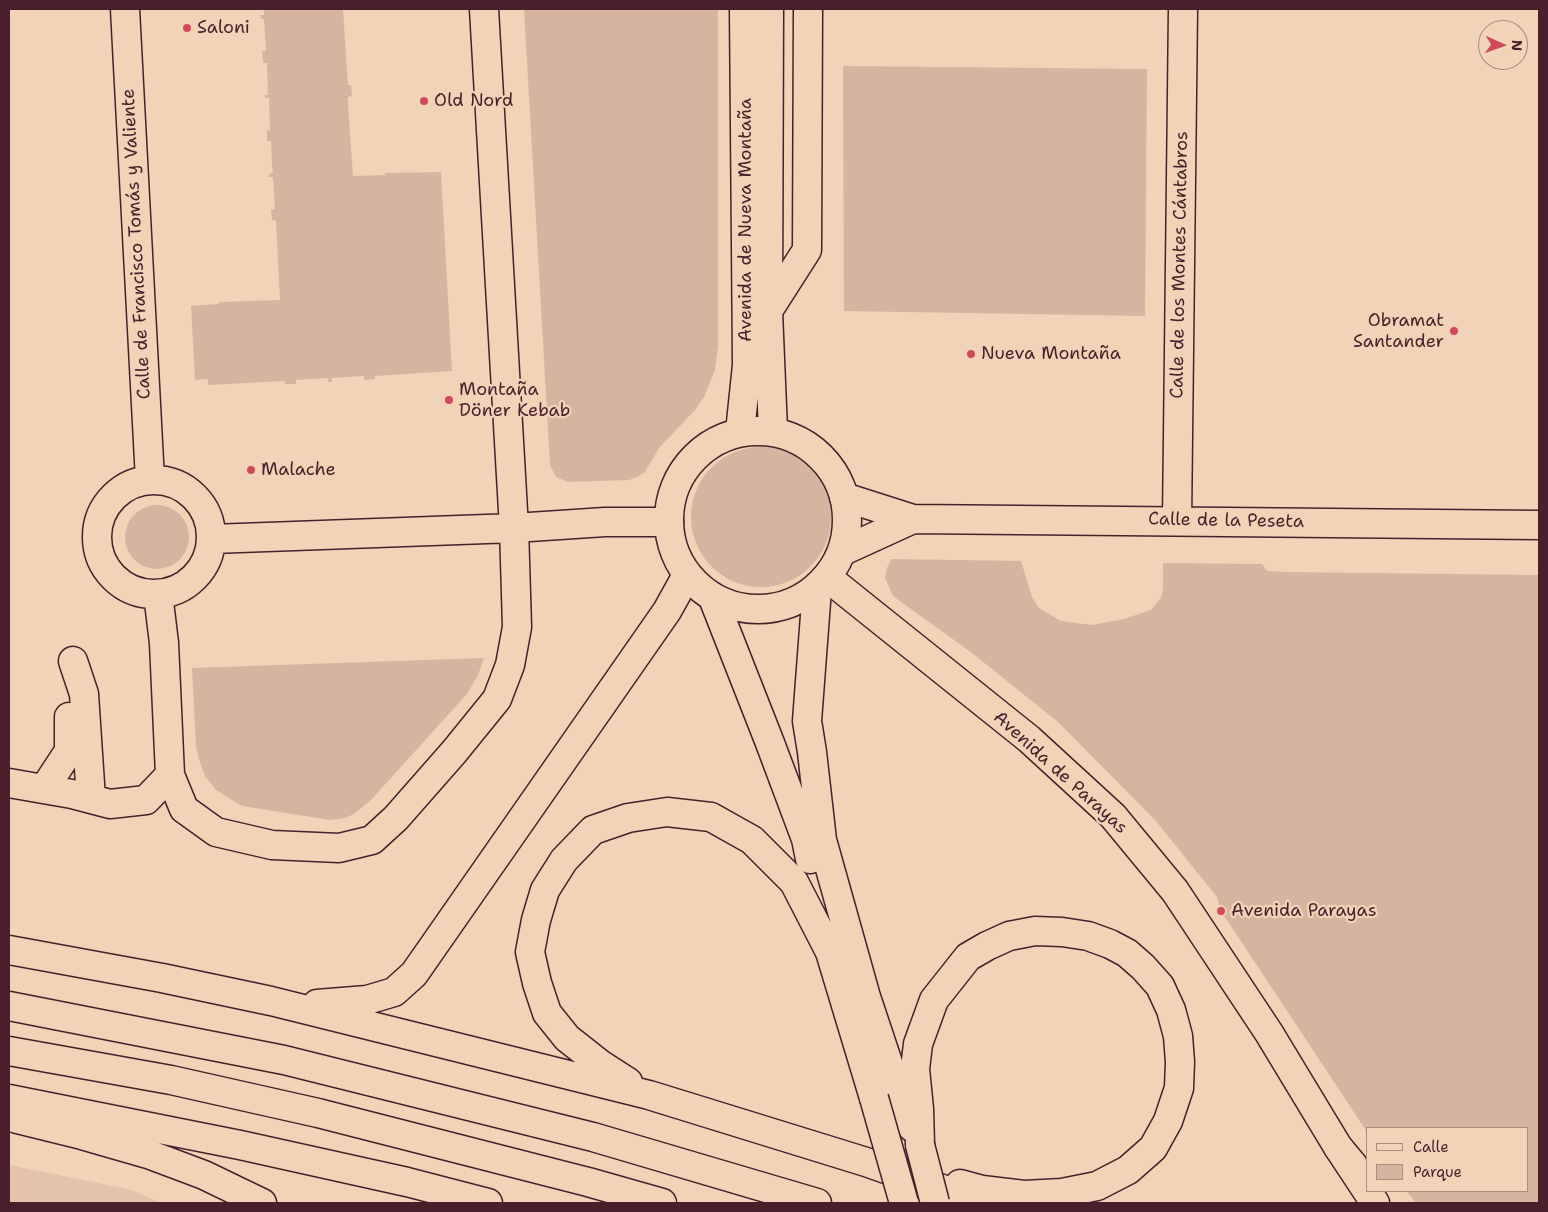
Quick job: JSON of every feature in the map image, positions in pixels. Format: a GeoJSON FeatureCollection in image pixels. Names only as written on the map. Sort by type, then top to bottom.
{"type":"FeatureCollection","features":[{"type":"Feature","properties":{"kind":"main road","name":"Calle de Francisco Tomás y Valiente"},"geometry":{"type":"LineString","coordinates":[[125,9],[150,480]]}},
{"type":"Feature","properties":{"kind":"main road"},"geometry":{"type":"LineString","coordinates":[[158,594],[164,643],[170,775],[184,809],[216,832],[272,845],[338,848],[372,840],[403,811],[497,699],[510,665],[516,627],[514,528],[484,9]]}},
{"type":"Feature","properties":{"kind":"main road","name":"Avenida de Nueva Montaña"},"geometry":{"type":"LineString","coordinates":[[740,432],[747,365],[744,9]]}},
{"type":"Feature","properties":{"kind":"main road","name":"Avenida de Nueva Montaña"},"geometry":{"type":"LineString","coordinates":[[769,9],[768,311],[773,431]]}},
{"type":"Feature","properties":{"kind":"main road","name":"Avenida de Nueva Montaña"},"geometry":{"type":"LineString","coordinates":[[768,311],[807,250],[808,9]]}},
{"type":"Feature","properties":{"kind":"main road","name":"Calle de los Montes Cántabros"},"geometry":{"type":"LineString","coordinates":[[1177,521],[1183,9]]}},
{"type":"Feature","properties":{"kind":"main road"},"geometry":{"type":"LineString","coordinates":[[773,431],[812,448],[836,474],[844,498],[848,524],[843,551],[822,583],[789,605],[761,610],[741,609],[713,598],[687,575],[672,546],[669,522],[678,480],[694,457],[720,439],[740,432],[773,431]]}},
{"type":"Feature","properties":{"kind":"main road"},"geometry":{"type":"LineString","coordinates":[[150,480],[172,482],[192,494],[206,512],[212,539],[205,563],[197,575],[186,585],[173,592],[158,594],[140,593],[124,586],[110,574],[101,559],[97,541],[98,523],[105,507],[117,493],[132,484],[150,480]]}},
{"type":"Feature","properties":{"kind":"main road","name":"Calle de la Peseta"},"geometry":{"type":"LineString","coordinates":[[844,498],[913,519],[1539,525]]}},
{"type":"Feature","properties":{"kind":"main road","name":"Calle de la Peseta"},"geometry":{"type":"LineString","coordinates":[[843,551],[913,519]]}},
{"type":"Feature","properties":{"kind":"main road"},"geometry":{"type":"LineString","coordinates":[[212,539],[514,528],[605,522],[669,522]]}},
{"type":"Feature","properties":{"kind":"main road"},"geometry":{"type":"LineString","coordinates":[[271,1001],[318,1004],[368,1000],[394,992],[414,974],[667,611],[687,575]]}},
{"type":"Feature","properties":{"kind":"main road"},"geometry":{"type":"LineString","coordinates":[[822,583],[807,721],[822,840],[866,997],[911,1109],[935,1203]]}},
{"type":"Feature","properties":{"kind":"main road","name":"Avenida de Parayas"},"geometry":{"type":"LineString","coordinates":[[822,583],[1029,739],[1113,816],[1175,891],[1269,1033],[1338,1148],[1366,1180]]}},
{"type":"Feature","properties":{"kind":"main road"},"geometry":{"type":"LineString","coordinates":[[713,598],[806,839],[830,952],[904,1203]]}},
{"type":"Feature","properties":{"kind":"main road"},"geometry":{"type":"LineString","coordinates":[[44,789],[69,751],[69,694],[73,660],[84,694],[90,798]]}},
{"type":"Feature","properties":{"kind":"main road"},"geometry":{"type":"LineString","coordinates":[[9,783],[90,798],[110,804],[146,800],[170,775]]}},
{"type":"Feature","properties":{"kind":"main road"},"geometry":{"type":"LineString","coordinates":[[648,1095],[600,1064],[567,1038],[547,1013],[537,983],[530,952],[536,920],[545,890],[564,860],[593,830],[628,818],[667,812],[711,817],[752,840],[794,882],[830,952]]}},
{"type":"Feature","properties":{"kind":"main road"},"geometry":{"type":"LineString","coordinates":[[866,1162],[982,1190],[1024,1195],[1062,1193],[1097,1186],[1128,1170],[1152,1148],[1168,1121],[1179,1088],[1180,1062],[1178,1036],[1171,1010],[1160,986],[1143,967],[1127,954],[1110,944],[1088,936],[1062,932],[1035,931],[1009,936],[968,957],[934,1000],[918,1044],[911,1109]]}},
{"type":"Feature","properties":{"kind":"main road"},"geometry":{"type":"LineString","coordinates":[[9,950],[162,978],[271,1001],[648,1095],[866,1162],[982,1203]]}},
{"type":"Feature","properties":{"kind":"main road"},"geometry":{"type":"LineString","coordinates":[[9,1006],[284,1060],[593,1137],[817,1203]]}},
{"type":"Feature","properties":{"kind":"main road"},"geometry":{"type":"LineString","coordinates":[[9,1051],[171,1080],[318,1112],[662,1203]]}},
{"type":"Feature","properties":{"kind":"main road"},"geometry":{"type":"LineString","coordinates":[[9,1099],[240,1145],[407,1182],[488,1203]]}},
{"type":"Feature","properties":{"kind":"main road"},"geometry":{"type":"LineString","coordinates":[[9,1117],[148,1154],[204,1175],[262,1203]]}},
{"type":"Feature","properties":{"kind":"main road"},"geometry":{"type":"LineString","coordinates":[[1338,1148],[1366,1190]]}},
{"type":"Feature","properties":{"kind":"main road"},"geometry":{"type":"LineString","coordinates":[[1368,1192],[1375,1203]]}},
{"type":"Feature","properties":{"kind":"main road"},"geometry":{"type":"LineString","coordinates":[[1376,1192],[1385,1203]]}},
{"type":"Feature","properties":{"kind":"shaded area"},"geometry":{"type":"Polygon","coordinates":[[[9,1165],[132,1190],[161,1203],[9,1203],[9,1165]]]}},
{"type":"Feature","properties":{"kind":"green space"},"geometry":{"type":"Polygon","coordinates":[[[264,9],[343,9],[348,85],[351,85],[352,96],[348,97],[348,105],[353,176],[385,175],[385,173],[441,172],[452,371],[375,376],[375,379],[364,380],[364,376],[332,378],[332,382],[328,382],[328,378],[296,380],[296,384],[285,384],[285,381],[208,385],[208,379],[195,380],[191,306],[219,304],[219,302],[280,300],[276,221],[272,220],[271,210],[275,209],[273,177],[269,177],[269,174],[273,173],[271,141],[267,141],[267,131],[270,130],[269,98],[265,98],[265,95],[268,95],[267,63],[263,63],[262,51],[266,51],[264,19],[261,19],[260,15],[264,15],[264,9]]]}},
{"type":"Feature","properties":{"kind":"green space"},"geometry":{"type":"Polygon","coordinates":[[[524,9],[718,9],[718,346],[715,370],[704,397],[695,410],[659,448],[645,472],[629,480],[568,482],[556,477],[550,465],[524,9]]]}},
{"type":"Feature","properties":{"kind":"green space"},"geometry":{"type":"Polygon","coordinates":[[[843,66],[1147,69],[1145,316],[844,311],[843,66]]]}},
{"type":"Feature","properties":{"kind":"green space"},"geometry":{"type":"Polygon","coordinates":[[[761,447],[775,448],[788,452],[811,467],[826,490],[830,503],[830,531],[826,544],[811,567],[788,582],[775,586],[761,587],[747,586],[734,582],[711,567],[696,544],[692,531],[691,517],[692,503],[696,490],[711,467],[734,452],[747,448],[761,447]]]}},
{"type":"Feature","properties":{"kind":"green space"},"geometry":{"type":"Polygon","coordinates":[[[157,505],[175,511],[183,519],[189,537],[183,555],[175,563],[157,569],[139,563],[131,555],[125,537],[131,519],[139,511],[157,505]]]}},
{"type":"Feature","properties":{"kind":"green space"},"geometry":{"type":"Polygon","coordinates":[[[891,559],[1021,561],[1032,597],[1039,608],[1061,621],[1092,625],[1124,619],[1151,610],[1161,598],[1163,563],[1262,564],[1267,571],[1287,572],[1539,575],[1539,1203],[1416,1203],[1407,1192],[1528,1192],[1528,1127],[1366,1127],[1366,1130],[1221,911],[1217,897],[1155,820],[1058,722],[972,653],[893,596],[885,578],[891,559]]]}},
{"type":"Feature","properties":{"kind":"green space"},"geometry":{"type":"Polygon","coordinates":[[[484,658],[478,675],[467,694],[370,801],[354,814],[345,818],[330,820],[242,806],[216,790],[205,776],[196,747],[192,668],[484,658]]]}},
{"type":"Feature","properties":{"kind":"place","name":"Saloni"},"geometry":{"type":"Point","coordinates":[187,28]}},
{"type":"Feature","properties":{"kind":"place","name":"Old Nord"},"geometry":{"type":"Point","coordinates":[424,101]}},
{"type":"Feature","properties":{"kind":"place","name":"Obramat Santander"},"geometry":{"type":"Point","coordinates":[1454,331]}},
{"type":"Feature","properties":{"kind":"place","name":"Nueva Montaña"},"geometry":{"type":"Point","coordinates":[971,354]}},
{"type":"Feature","properties":{"kind":"place","name":"Montaña Döner Kebab"},"geometry":{"type":"Point","coordinates":[449,400]}},
{"type":"Feature","properties":{"kind":"place","name":"Malache"},"geometry":{"type":"Point","coordinates":[251,470]}},
{"type":"Feature","properties":{"kind":"place","name":"Avenida Parayas"},"geometry":{"type":"Point","coordinates":[1221,911]}}]}
